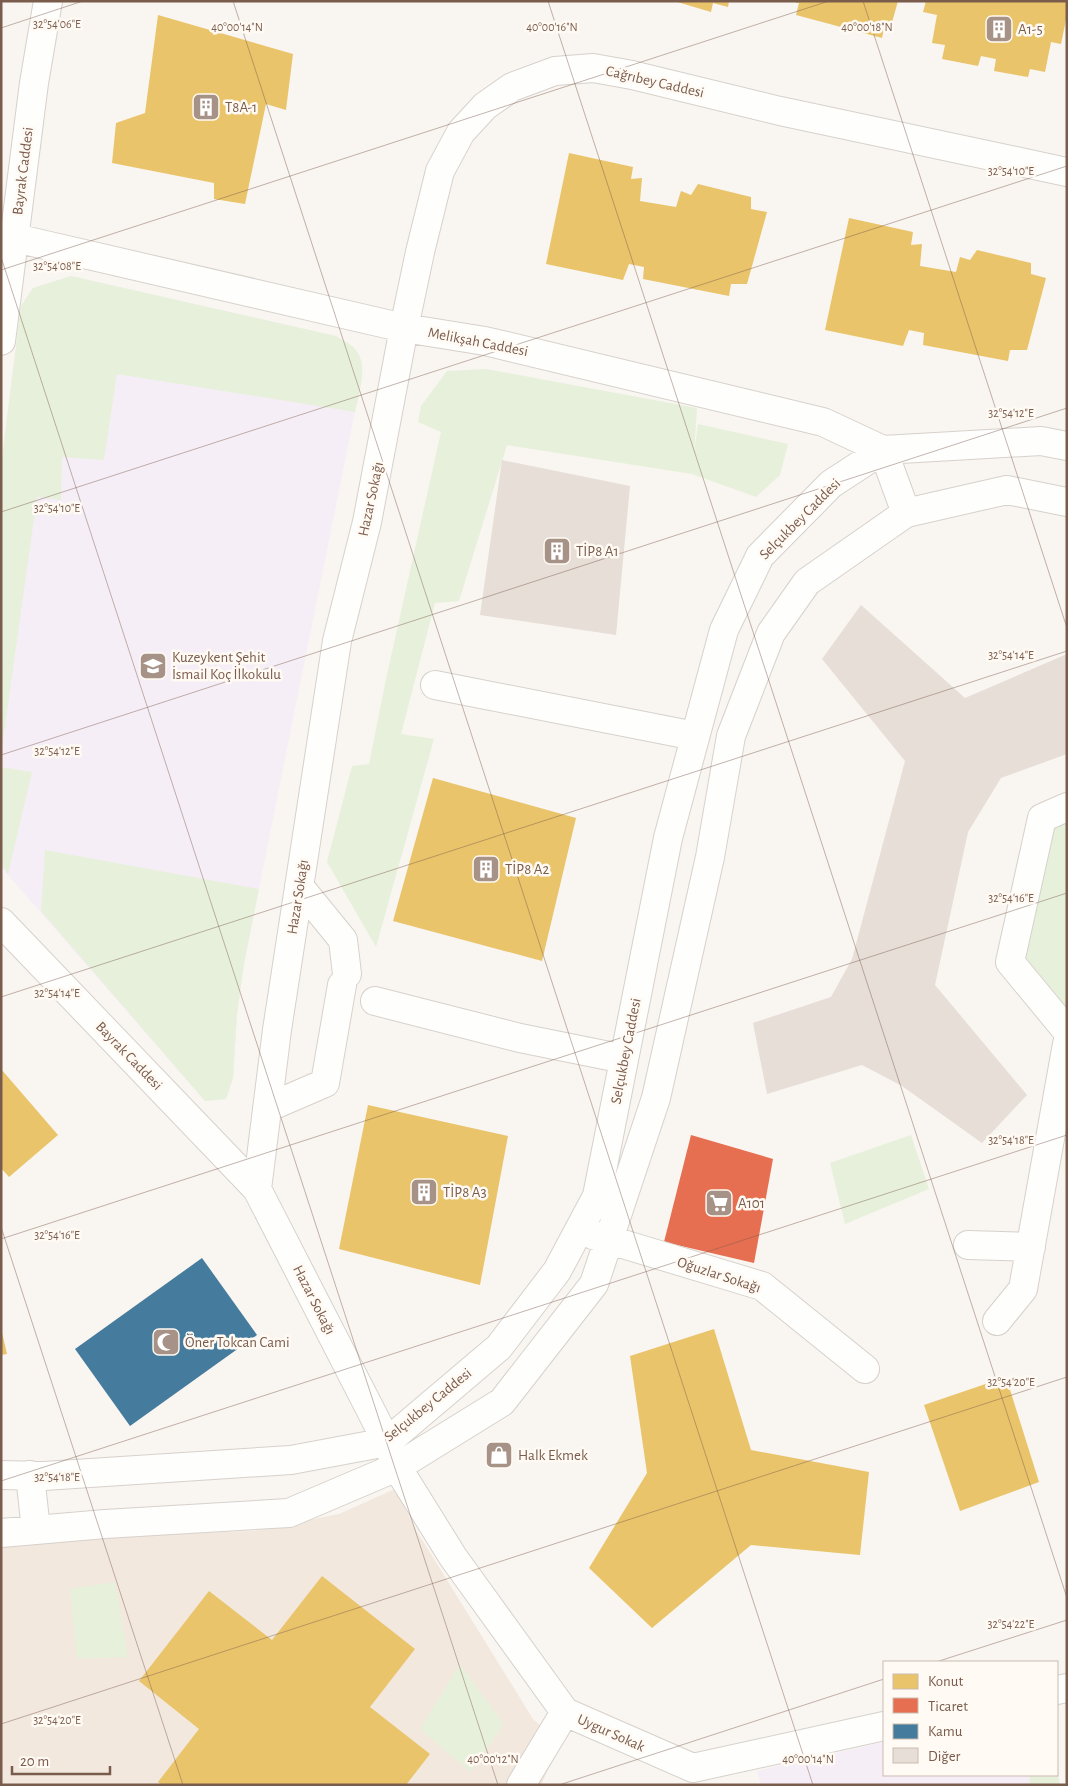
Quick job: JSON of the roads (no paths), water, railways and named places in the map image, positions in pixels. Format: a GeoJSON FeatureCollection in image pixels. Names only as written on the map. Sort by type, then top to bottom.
{"type":"FeatureCollection","features":[{"type":"Feature","properties":{"kind":"street","name":"Bayrak Caddesi"},"geometry":{"type":"LineString","coordinates":[[1,341],[8,239],[48,1]]}},
{"type":"Feature","properties":{"kind":"street","name":"Cağrıbey Caddesi"},"geometry":{"type":"LineString","coordinates":[[404,328],[440,171],[461,132],[485,106],[512,87],[555,71],[593,68],[632,75],[780,112],[1067,172]]}},
{"type":"Feature","properties":{"kind":"street","name":"Melikşah Caddesi"},"geometry":{"type":"LineString","coordinates":[[8,239],[404,328],[485,341],[824,422],[883,450]]}},
{"type":"Feature","properties":{"kind":"street","name":"Hazar Sokağı"},"geometry":{"type":"LineString","coordinates":[[392,1455],[257,1189],[277,1030],[337,641],[367,522],[404,328]]}},
{"type":"Feature","properties":{"kind":"street","name":"Selçukbey Caddesi"},"geometry":{"type":"LineString","coordinates":[[1,1475],[30,1476],[392,1455],[499,1347],[557,1271],[596,1196],[668,838],[724,630],[760,556],[831,484],[883,450],[1041,441],[1067,446]]}},
{"type":"Feature","properties":{"kind":"street"},"geometry":{"type":"LineString","coordinates":[[883,450],[906,513]]}},
{"type":"Feature","properties":{"kind":"street","name":"Selçukbey Caddesi"},"geometry":{"type":"LineString","coordinates":[[1,1533],[289,1513],[392,1455],[502,1402],[594,1284],[656,1098],[710,857],[731,736],[771,634],[807,582],[906,513],[1006,490],[1067,502]]}},
{"type":"Feature","properties":{"kind":"street"},"geometry":{"type":"LineString","coordinates":[[435,685],[695,736]]}},
{"type":"Feature","properties":{"kind":"street"},"geometry":{"type":"LineString","coordinates":[[1067,807],[1042,818],[1010,962],[1067,1031]]}},
{"type":"Feature","properties":{"kind":"street"},"geometry":{"type":"LineString","coordinates":[[267,1108],[325,1083],[345,980],[343,940],[300,886]]}},
{"type":"Feature","properties":{"kind":"street","name":"Bayrak Caddesi"},"geometry":{"type":"LineString","coordinates":[[1,922],[257,1189]]}},
{"type":"Feature","properties":{"kind":"street"},"geometry":{"type":"LineString","coordinates":[[375,1001],[520,1038],[624,1059]]}},
{"type":"Feature","properties":{"kind":"street"},"geometry":{"type":"LineString","coordinates":[[997,1321],[1022,1290],[1067,1044]]}},
{"type":"Feature","properties":{"kind":"street","name":"Oğuzlar Sokağı"},"geometry":{"type":"LineString","coordinates":[[579,1230],[762,1286],[865,1369]]}},
{"type":"Feature","properties":{"kind":"street"},"geometry":{"type":"LineString","coordinates":[[968,1244],[1031,1247]]}},
{"type":"Feature","properties":{"kind":"street","name":"Uygur Sokak"},"geometry":{"type":"LineString","coordinates":[[392,1455],[453,1557],[565,1712],[693,1768],[883,1726]]}},
{"type":"Feature","properties":{"kind":"street"},"geometry":{"type":"LineString","coordinates":[[30,1476],[36,1530]]}},
{"type":"Feature","properties":{"kind":"street"},"geometry":{"type":"LineString","coordinates":[[521,1785],[565,1712]]}},
{"type":"Feature","properties":{"kind":"place","name":"A1-5"},"geometry":{"type":"Point","coordinates":[999,29]}},
{"type":"Feature","properties":{"kind":"place","name":"T8A-1"},"geometry":{"type":"Point","coordinates":[206,107]}},
{"type":"Feature","properties":{"kind":"place","name":"TİP8 A1"},"geometry":{"type":"Point","coordinates":[557,551]}},
{"type":"Feature","properties":{"kind":"place","name":"Kuzeykent Şehit İsmail Koç İlkokulu"},"geometry":{"type":"Point","coordinates":[153,666]}},
{"type":"Feature","properties":{"kind":"place","name":"TİP8 A2"},"geometry":{"type":"Point","coordinates":[486,869]}},
{"type":"Feature","properties":{"kind":"place","name":"TİP8 A3"},"geometry":{"type":"Point","coordinates":[424,1192]}},
{"type":"Feature","properties":{"kind":"place","name":"A101"},"geometry":{"type":"Point","coordinates":[719,1203]}},
{"type":"Feature","properties":{"kind":"place","name":"Öner Tokcan Cami"},"geometry":{"type":"Point","coordinates":[166,1342]}},
{"type":"Feature","properties":{"kind":"place","name":"Halk Ekmek"},"geometry":{"type":"Point","coordinates":[499,1455]}}]}
